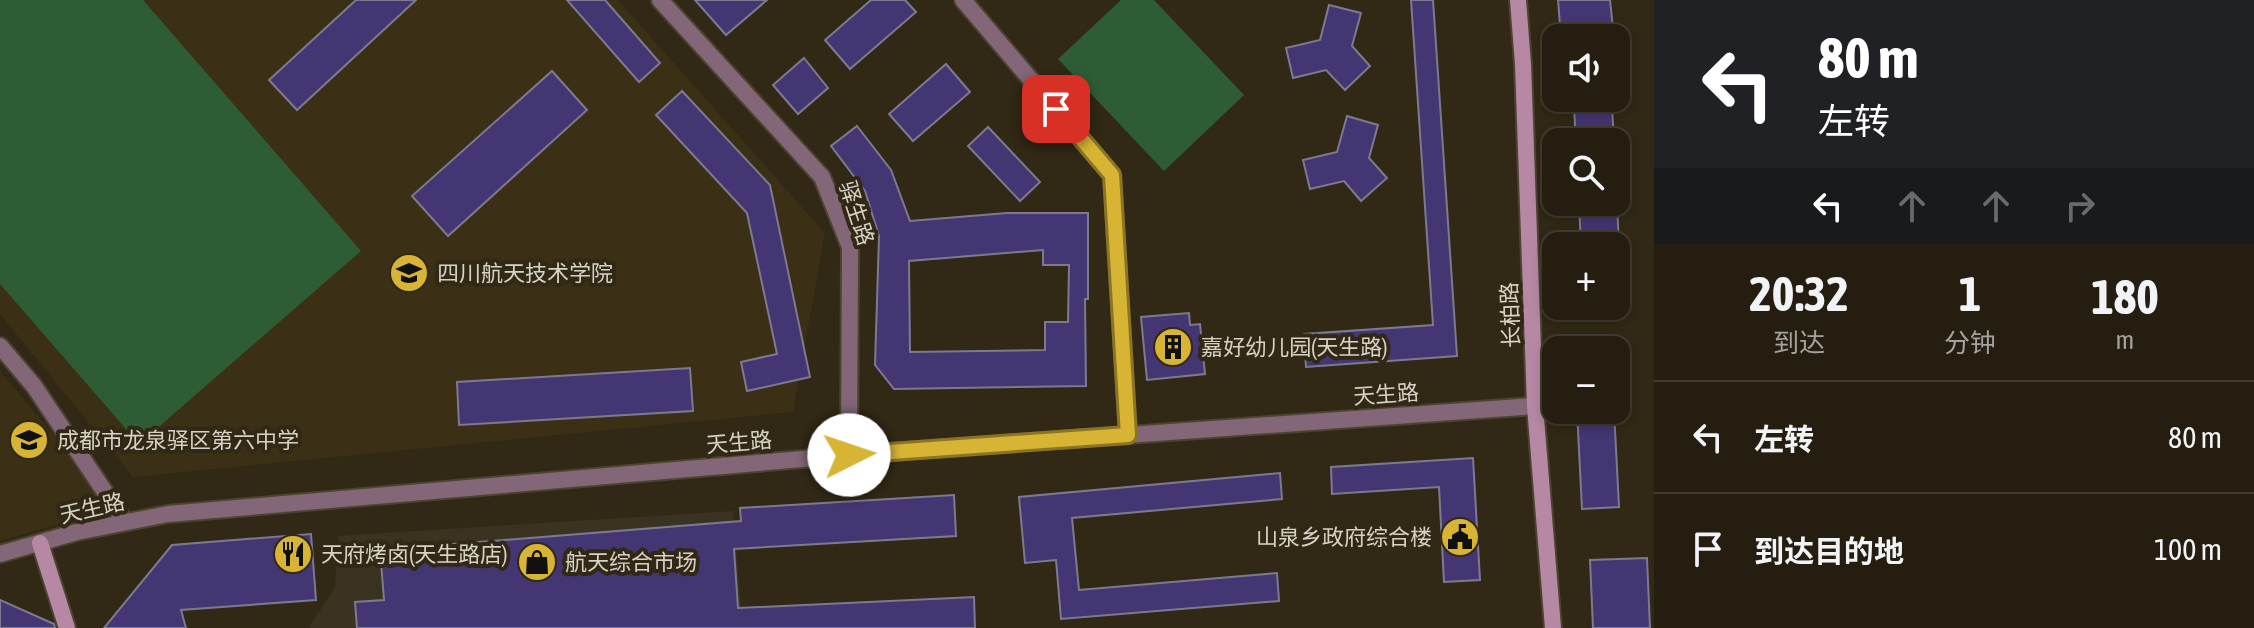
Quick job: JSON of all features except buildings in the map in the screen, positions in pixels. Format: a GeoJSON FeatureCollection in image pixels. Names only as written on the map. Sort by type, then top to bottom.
{"type":"FeatureCollection","features":[{"type":"Feature","properties":{"kind":"street","name":"驿生路"},"geometry":{"type":"LineString","coordinates":[[660,0],[822,177],[850,247],[849,455]]}},
{"type":"Feature","properties":{"kind":"street"},"geometry":{"type":"LineString","coordinates":[[963,0],[1112,175],[1128,435]]}},
{"type":"Feature","properties":{"kind":"street","name":"长柏路"},"geometry":{"type":"LineString","coordinates":[[1518,0],[1535,406],[1553,628]]}},
{"type":"Feature","properties":{"kind":"street"},"geometry":{"type":"LineString","coordinates":[[0,346],[34,386],[125,522]]}},
{"type":"Feature","properties":{"kind":"street","name":"天生路"},"geometry":{"type":"LineString","coordinates":[[0,554],[77,532],[168,514],[849,455],[1535,406]]}},
{"type":"Feature","properties":{"kind":"street"},"geometry":{"type":"LineString","coordinates":[[40,543],[67,628]]}},
{"type":"Feature","properties":{"kind":"shaded area","name":"四川航天技术学院"},"geometry":{"type":"Polygon","coordinates":[[[0,0],[618,0],[825,233],[793,412],[133,477],[0,314],[0,0]]]}},
{"type":"Feature","properties":{"kind":"shaded area","name":"成都市龙泉驿区第六中学"},"geometry":{"type":"Polygon","coordinates":[[[0,371],[115,508],[0,541],[0,371]]]}},
{"type":"Feature","properties":{"kind":"shaded area","name":"航天综合市场"},"geometry":{"type":"Polygon","coordinates":[[[733,511],[743,628],[308,628],[335,588],[338,536],[733,511]]]}},
{"type":"Feature","properties":{"kind":"green space"},"geometry":{"type":"Polygon","coordinates":[[[0,0],[143,0],[361,251],[139,444],[0,284],[0,0]]]}},
{"type":"Feature","properties":{"kind":"green space"},"geometry":{"type":"Polygon","coordinates":[[[1121,0],[1154,0],[1244,95],[1164,171],[1058,59],[1121,0]]]}},
{"type":"Feature","properties":{"kind":"place","name":"四川航天技术学院"},"geometry":{"type":"Point","coordinates":[409,273]}},
{"type":"Feature","properties":{"kind":"place","name":"嘉好幼儿园(天生路)"},"geometry":{"type":"Point","coordinates":[1173,347]}},
{"type":"Feature","properties":{"kind":"place","name":"成都市龙泉驿区第六中学"},"geometry":{"type":"Point","coordinates":[29,440]}},
{"type":"Feature","properties":{"kind":"place","name":"山泉乡政府综合楼"},"geometry":{"type":"Point","coordinates":[1460,537]}},
{"type":"Feature","properties":{"kind":"place","name":"天府烤卤(天生路店)"},"geometry":{"type":"Point","coordinates":[293,554]}},
{"type":"Feature","properties":{"kind":"place","name":"航天综合市场"},"geometry":{"type":"Point","coordinates":[537,562]}},
{"type":"Feature","properties":{"kind":"route"},"geometry":{"type":"LineString","coordinates":[[849,455],[1128,435],[1112,175],[1056,109]]}}]}
